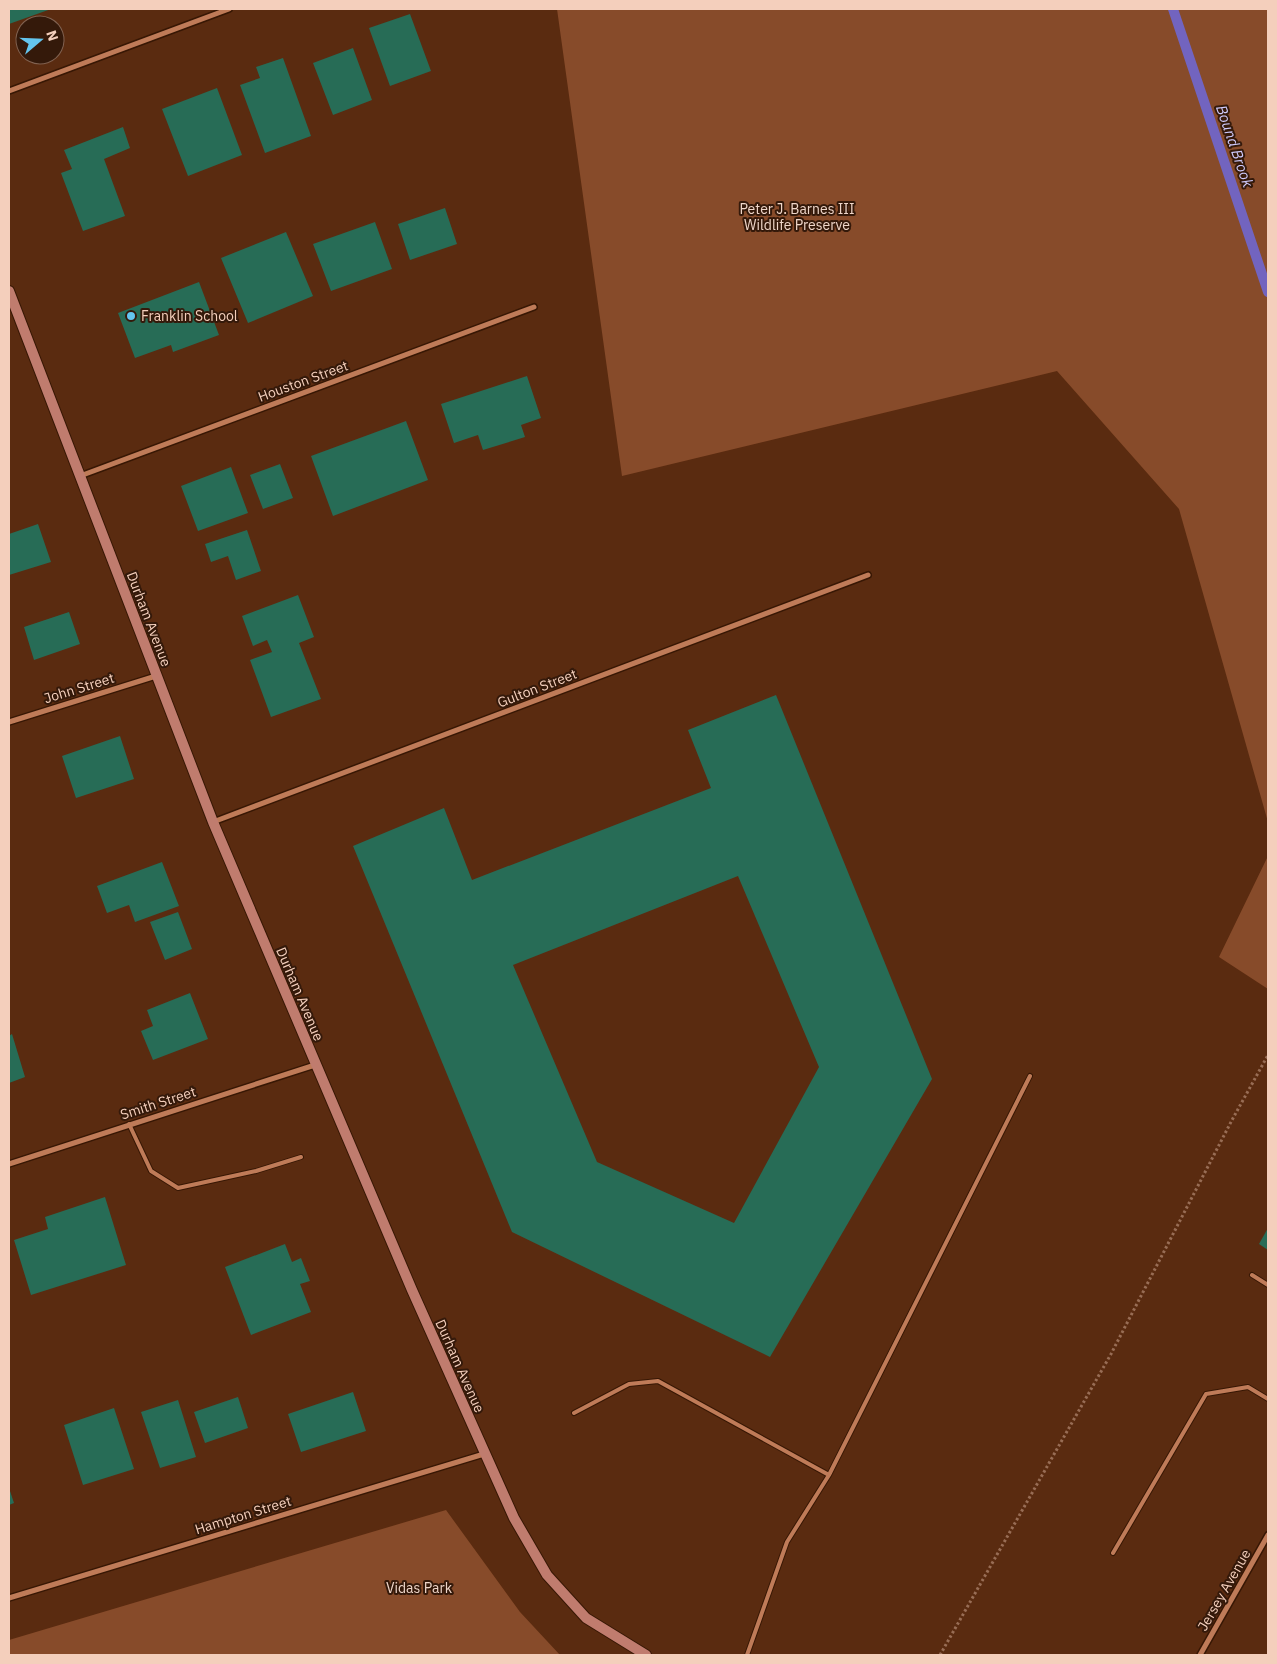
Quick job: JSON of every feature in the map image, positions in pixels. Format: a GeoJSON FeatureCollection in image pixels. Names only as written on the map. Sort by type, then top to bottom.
{"type":"FeatureCollection","features":[{"type":"Feature","properties":{"kind":"street"},"geometry":{"type":"LineString","coordinates":[[9,91],[229,9]]}},
{"type":"Feature","properties":{"kind":"street","name":"Durham Avenue"},"geometry":{"type":"LineString","coordinates":[[9,291],[213,822],[315,1065],[484,1454],[514,1518],[547,1575],[586,1618],[646,1655]]}},
{"type":"Feature","properties":{"kind":"street","name":"Houston Street"},"geometry":{"type":"LineString","coordinates":[[80,476],[534,308]]}},
{"type":"Feature","properties":{"kind":"street","name":"Gulton Street"},"geometry":{"type":"LineString","coordinates":[[213,822],[868,575]]}},
{"type":"Feature","properties":{"kind":"street","name":"John Street"},"geometry":{"type":"LineString","coordinates":[[9,722],[156,676]]}},
{"type":"Feature","properties":{"kind":"street","name":"Smith Street"},"geometry":{"type":"LineString","coordinates":[[9,1164],[315,1065]]}},
{"type":"Feature","properties":{"kind":"street","name":"Hampton Street"},"geometry":{"type":"LineString","coordinates":[[9,1598],[484,1454]]}},
{"type":"Feature","properties":{"kind":"street","name":"Jersey Avenue"},"geometry":{"type":"LineString","coordinates":[[1200,1655],[1268,1535]]}},
{"type":"Feature","properties":{"kind":"lane"},"geometry":{"type":"LineString","coordinates":[[747,1655],[787,1542],[829,1475],[1030,1076]]}},
{"type":"Feature","properties":{"kind":"lane"},"geometry":{"type":"LineString","coordinates":[[129,1124],[151,1171],[178,1188],[256,1171],[301,1158]]}},
{"type":"Feature","properties":{"kind":"lane"},"geometry":{"type":"LineString","coordinates":[[1252,1275],[1268,1285]]}},
{"type":"Feature","properties":{"kind":"lane"},"geometry":{"type":"LineString","coordinates":[[574,1413],[629,1384],[658,1381],[829,1475]]}},
{"type":"Feature","properties":{"kind":"lane"},"geometry":{"type":"LineString","coordinates":[[1113,1553],[1206,1394],[1248,1387],[1268,1399]]}},
{"type":"Feature","properties":{"kind":"path"},"geometry":{"type":"LineString","coordinates":[[940,1655],[1111,1354],[1232,1120],[1268,1055]]}},
{"type":"Feature","properties":{"kind":"green space","name":"Peter J. Barnes III Wildlife Preserve"},"geometry":{"type":"Polygon","coordinates":[[[557,9],[1268,9],[1268,822],[1179,509],[1057,371],[622,476],[557,9]]]}},
{"type":"Feature","properties":{"kind":"green space"},"geometry":{"type":"Polygon","coordinates":[[[1268,856],[1268,989],[1219,957],[1268,856]]]}},
{"type":"Feature","properties":{"kind":"green space","name":"Vidas Park"},"geometry":{"type":"Polygon","coordinates":[[[446,1510],[520,1612],[560,1655],[9,1655],[9,1640],[446,1510]]]}},
{"type":"Feature","properties":{"kind":"building"},"geometry":{"type":"Polygon","coordinates":[[[9,9],[51,9],[34,15],[15,15],[15,22],[9,24],[9,9]]]}},
{"type":"Feature","properties":{"kind":"building"},"geometry":{"type":"Polygon","coordinates":[[[410,14],[431,71],[390,86],[369,28],[410,14]]]}},
{"type":"Feature","properties":{"kind":"building"},"geometry":{"type":"Polygon","coordinates":[[[353,48],[372,100],[333,115],[313,63],[353,48]]]}},
{"type":"Feature","properties":{"kind":"building"},"geometry":{"type":"Polygon","coordinates":[[[283,58],[311,136],[265,153],[240,85],[260,78],[256,67],[283,58]]]}},
{"type":"Feature","properties":{"kind":"building"},"geometry":{"type":"Polygon","coordinates":[[[217,88],[242,155],[188,176],[162,109],[217,88]]]}},
{"type":"Feature","properties":{"kind":"building"},"geometry":{"type":"Polygon","coordinates":[[[123,127],[130,148],[104,159],[125,216],[83,231],[61,173],[72,169],[64,150],[123,127]]]}},
{"type":"Feature","properties":{"kind":"building"},"geometry":{"type":"Polygon","coordinates":[[[445,208],[457,244],[410,260],[398,224],[445,208]]]}},
{"type":"Feature","properties":{"kind":"building"},"geometry":{"type":"Polygon","coordinates":[[[375,222],[392,269],[331,291],[313,244],[375,222]]]}},
{"type":"Feature","properties":{"kind":"building"},"geometry":{"type":"Polygon","coordinates":[[[286,232],[313,296],[248,323],[221,258],[286,232]]]}},
{"type":"Feature","properties":{"kind":"building"},"geometry":{"type":"Polygon","coordinates":[[[199,282],[219,335],[173,352],[171,345],[135,358],[118,313],[199,282]]]}},
{"type":"Feature","properties":{"kind":"building"},"geometry":{"type":"Polygon","coordinates":[[[527,376],[541,418],[521,425],[525,437],[483,450],[478,435],[454,443],[441,404],[527,376]]]}},
{"type":"Feature","properties":{"kind":"building"},"geometry":{"type":"Polygon","coordinates":[[[406,421],[428,480],[333,516],[311,456],[406,421]]]}},
{"type":"Feature","properties":{"kind":"building"},"geometry":{"type":"Polygon","coordinates":[[[280,464],[293,498],[263,509],[250,475],[280,464]]]}},
{"type":"Feature","properties":{"kind":"building"},"geometry":{"type":"Polygon","coordinates":[[[231,467],[248,513],[198,531],[181,486],[231,467]]]}},
{"type":"Feature","properties":{"kind":"building"},"geometry":{"type":"Polygon","coordinates":[[[38,524],[51,562],[9,575],[9,534],[38,524]]]}},
{"type":"Feature","properties":{"kind":"building"},"geometry":{"type":"Polygon","coordinates":[[[247,530],[261,571],[236,580],[228,556],[211,562],[205,544],[247,530]]]}},
{"type":"Feature","properties":{"kind":"building"},"geometry":{"type":"Polygon","coordinates":[[[298,595],[314,637],[299,643],[321,699],[271,717],[250,660],[272,652],[267,640],[253,646],[242,616],[298,595]]]}},
{"type":"Feature","properties":{"kind":"building"},"geometry":{"type":"Polygon","coordinates":[[[69,612],[80,644],[34,660],[24,627],[69,612]]]}},
{"type":"Feature","properties":{"kind":"building"},"geometry":{"type":"Polygon","coordinates":[[[776,695],[932,1079],[770,1357],[512,1232],[353,846],[444,808],[472,880],[711,788],[688,730],[776,695]],[[738,876],[513,965],[597,1162],[734,1223],[819,1067],[738,876]]]}},
{"type":"Feature","properties":{"kind":"building"},"geometry":{"type":"Polygon","coordinates":[[[120,736],[134,779],[76,798],[62,756],[120,736]]]}},
{"type":"Feature","properties":{"kind":"building"},"geometry":{"type":"Polygon","coordinates":[[[162,862],[179,906],[135,922],[129,905],[107,913],[97,886],[162,862]]]}},
{"type":"Feature","properties":{"kind":"building"},"geometry":{"type":"Polygon","coordinates":[[[178,912],[192,949],[165,960],[150,922],[178,912]]]}},
{"type":"Feature","properties":{"kind":"building"},"geometry":{"type":"Polygon","coordinates":[[[190,993],[208,1039],[153,1060],[141,1031],[153,1026],[147,1010],[190,993]]]}},
{"type":"Feature","properties":{"kind":"building"},"geometry":{"type":"Polygon","coordinates":[[[12,1034],[25,1077],[9,1083],[9,1036],[12,1034]]]}},
{"type":"Feature","properties":{"kind":"building"},"geometry":{"type":"Polygon","coordinates":[[[105,1197],[126,1265],[31,1295],[14,1240],[48,1229],[45,1217],[105,1197]]]}},
{"type":"Feature","properties":{"kind":"building"},"geometry":{"type":"Polygon","coordinates":[[[1268,1228],[1268,1250],[1259,1244],[1268,1228]]]}},
{"type":"Feature","properties":{"kind":"building"},"geometry":{"type":"Polygon","coordinates":[[[285,1244],[292,1262],[301,1258],[310,1281],[300,1284],[311,1312],[251,1335],[225,1267],[285,1244]]]}},
{"type":"Feature","properties":{"kind":"building"},"geometry":{"type":"Polygon","coordinates":[[[353,1392],[366,1431],[301,1452],[288,1414],[353,1392]]]}},
{"type":"Feature","properties":{"kind":"building"},"geometry":{"type":"Polygon","coordinates":[[[238,1397],[248,1428],[205,1443],[194,1412],[238,1397]]]}},
{"type":"Feature","properties":{"kind":"building"},"geometry":{"type":"Polygon","coordinates":[[[178,1400],[196,1457],[160,1468],[141,1412],[178,1400]]]}},
{"type":"Feature","properties":{"kind":"building"},"geometry":{"type":"Polygon","coordinates":[[[114,1408],[134,1469],[83,1485],[64,1425],[114,1408]]]}},
{"type":"Feature","properties":{"kind":"building"},"geometry":{"type":"Polygon","coordinates":[[[9,1488],[14,1503],[9,1505],[9,1488]]]}},
{"type":"Feature","properties":{"kind":"waterway","name":"Bound Brook"},"geometry":{"type":"LineString","coordinates":[[1173,9],[1268,292]]}},
{"type":"Feature","properties":{"kind":"place","name":"Franklin School"},"geometry":{"type":"Point","coordinates":[131,316]}}]}
